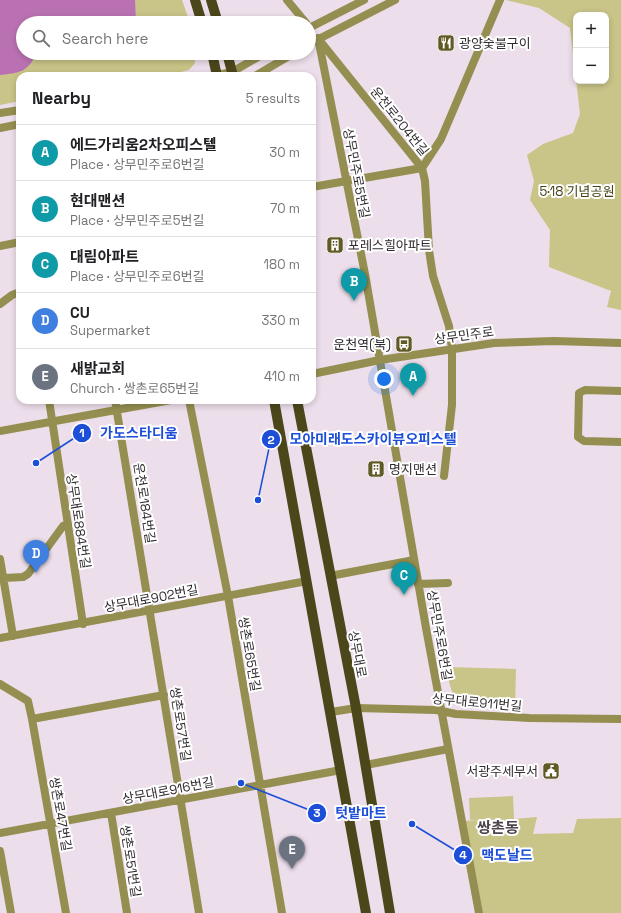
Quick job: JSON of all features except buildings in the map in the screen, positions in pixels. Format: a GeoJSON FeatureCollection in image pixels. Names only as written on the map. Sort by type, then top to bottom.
{"type":"FeatureCollection","features":[{"type":"Feature","properties":{"kind":"main road"},"geometry":{"type":"LineString","coordinates":[[195,0],[200,16]]}},
{"type":"Feature","properties":{"kind":"main road"},"geometry":{"type":"LineString","coordinates":[[211,0],[216,16]]}},
{"type":"Feature","properties":{"kind":"main road"},"geometry":{"type":"LineString","coordinates":[[213,60],[214,72]]}},
{"type":"Feature","properties":{"kind":"main road"},"geometry":{"type":"LineString","coordinates":[[229,60],[232,72]]}},
{"type":"Feature","properties":{"kind":"main road"},"geometry":{"type":"LineString","coordinates":[[275,404],[366,913]]}},
{"type":"Feature","properties":{"kind":"main road","name":"상무대로"},"geometry":{"type":"LineString","coordinates":[[298,404],[356,708],[390,913]]}},
{"type":"Feature","properties":{"kind":"street"},"geometry":{"type":"LineString","coordinates":[[287,0],[301,16]]}},
{"type":"Feature","properties":{"kind":"street"},"geometry":{"type":"LineString","coordinates":[[316,23],[364,0]]}},
{"type":"Feature","properties":{"kind":"street"},"geometry":{"type":"LineString","coordinates":[[318,38],[396,0]]}},
{"type":"Feature","properties":{"kind":"street"},"geometry":{"type":"LineString","coordinates":[[316,185],[422,168],[441,139],[500,0]]}},
{"type":"Feature","properties":{"kind":"street","name":"운천로204번길"},"geometry":{"type":"LineString","coordinates":[[318,38],[422,168],[425,181],[429,250],[433,276],[449,326],[452,349],[451,419],[444,476]]}},
{"type":"Feature","properties":{"kind":"street","name":"상무민주로5번길"},"geometry":{"type":"LineString","coordinates":[[318,38],[347,180],[380,360]]}},
{"type":"Feature","properties":{"kind":"street"},"geometry":{"type":"LineString","coordinates":[[236,72],[254,60]]}},
{"type":"Feature","properties":{"kind":"street"},"geometry":{"type":"LineString","coordinates":[[262,72],[282,60]]}},
{"type":"Feature","properties":{"kind":"street"},"geometry":{"type":"LineString","coordinates":[[0,113],[16,111]]}},
{"type":"Feature","properties":{"kind":"street"},"geometry":{"type":"LineString","coordinates":[[0,128],[16,125]]}},
{"type":"Feature","properties":{"kind":"street"},"geometry":{"type":"LineString","coordinates":[[0,246],[16,243]]}},
{"type":"Feature","properties":{"kind":"street"},"geometry":{"type":"LineString","coordinates":[[0,304],[16,294]]}},
{"type":"Feature","properties":{"kind":"street","name":"상무민주로"},"geometry":{"type":"LineString","coordinates":[[316,373],[380,360],[452,349],[515,342],[621,343]]}},
{"type":"Feature","properties":{"kind":"street","name":"상무민주로6번길"},"geometry":{"type":"LineString","coordinates":[[380,360],[418,584],[479,913]]}},
{"type":"Feature","properties":{"kind":"street"},"geometry":{"type":"LineString","coordinates":[[621,391],[585,390],[579,393],[577,430],[578,437],[584,441],[621,442]]}},
{"type":"Feature","properties":{"kind":"street","name":"상무대로884번길"},"geometry":{"type":"LineString","coordinates":[[50,404],[83,624]]}},
{"type":"Feature","properties":{"kind":"street","name":"운천로184번길"},"geometry":{"type":"LineString","coordinates":[[116,404],[150,611]]}},
{"type":"Feature","properties":{"kind":"street"},"geometry":{"type":"LineString","coordinates":[[0,432],[149,404]]}},
{"type":"Feature","properties":{"kind":"street","name":"쌍촌로65번길"},"geometry":{"type":"LineString","coordinates":[[190,404],[228,596],[282,913]]}},
{"type":"Feature","properties":{"kind":"street"},"geometry":{"type":"LineString","coordinates":[[4,578],[23,577],[28,574],[63,526],[68,524]]}},
{"type":"Feature","properties":{"kind":"street"},"geometry":{"type":"LineString","coordinates":[[0,559],[13,636]]}},
{"type":"Feature","properties":{"kind":"street"},"geometry":{"type":"LineString","coordinates":[[330,576],[414,560]]}},
{"type":"Feature","properties":{"kind":"street","name":"상무대로902번길"},"geometry":{"type":"LineString","coordinates":[[0,638],[83,624],[307,581]]}},
{"type":"Feature","properties":{"kind":"street"},"geometry":{"type":"LineString","coordinates":[[418,584],[448,583]]}},
{"type":"Feature","properties":{"kind":"street","name":"쌍촌로57번길"},"geometry":{"type":"LineString","coordinates":[[150,611],[182,799],[199,913]]}},
{"type":"Feature","properties":{"kind":"street","name":"쌍촌로47번길"},"geometry":{"type":"LineString","coordinates":[[0,684],[28,700],[66,913]]}},
{"type":"Feature","properties":{"kind":"street"},"geometry":{"type":"LineString","coordinates":[[32,718],[164,695]]}},
{"type":"Feature","properties":{"kind":"street","name":"상무대로911번길"},"geometry":{"type":"LineString","coordinates":[[331,712],[356,708],[436,710],[456,714],[529,718],[621,719]]}},
{"type":"Feature","properties":{"kind":"street"},"geometry":{"type":"LineString","coordinates":[[366,765],[448,749]]}},
{"type":"Feature","properties":{"kind":"street","name":"상무대로916번길"},"geometry":{"type":"LineString","coordinates":[[0,833],[341,770]]}},
{"type":"Feature","properties":{"kind":"street","name":"쌍촌로51번길"},"geometry":{"type":"LineString","coordinates":[[111,813],[127,913]]}},
{"type":"Feature","properties":{"kind":"street"},"geometry":{"type":"LineString","coordinates":[[0,851],[2,873],[11,913]]}},
{"type":"Feature","properties":{"kind":"green space"},"geometry":{"type":"Polygon","coordinates":[[[0,0],[182,0],[188,16],[16,16],[16,60],[195,60],[195,63],[189,70],[181,72],[16,72],[16,102],[0,105],[0,0]]]}},
{"type":"Feature","properties":{"kind":"green space","name":"5·18 기념공원"},"geometry":{"type":"Polygon","coordinates":[[[506,0],[621,0],[621,310],[607,307],[611,291],[549,267],[550,230],[530,200],[534,181],[527,155],[543,144],[573,133],[580,114],[576,84],[609,84],[609,12],[573,12],[573,54],[570,28],[539,8],[506,0]]]}},
{"type":"Feature","properties":{"kind":"green space"},"geometry":{"type":"Polygon","coordinates":[[[445,667],[516,669],[515,705],[455,703],[445,667]]]}},
{"type":"Feature","properties":{"kind":"green space"},"geometry":{"type":"Polygon","coordinates":[[[513,796],[514,819],[537,817],[533,834],[573,833],[577,819],[621,818],[621,913],[483,913],[465,821],[478,820],[470,820],[469,798],[513,796]]]}},
{"type":"Feature","properties":{"kind":"shaded area"},"geometry":{"type":"Polygon","coordinates":[[[0,0],[135,0],[136,16],[16,16],[16,60],[32,60],[27,68],[18,72],[0,75],[0,0]]]}},
{"type":"Feature","properties":{"kind":"place","name":"광양숯불구이"},"geometry":{"type":"Point","coordinates":[446,43]}},
{"type":"Feature","properties":{"kind":"place","name":"포레스힐아파트"},"geometry":{"type":"Point","coordinates":[335,245]}},
{"type":"Feature","properties":{"kind":"place","name":"현대맨션"},"geometry":{"type":"Point","coordinates":[354,301]}},
{"type":"Feature","properties":{"kind":"place","name":"운천역(북)"},"geometry":{"type":"Point","coordinates":[404,344]}},
{"type":"Feature","properties":{"kind":"place","name":"에드가리움2차오피스텔"},"geometry":{"type":"Point","coordinates":[413,396]}},
{"type":"Feature","properties":{"kind":"place","name":"가도스타디움"},"geometry":{"type":"Point","coordinates":[36,463]}},
{"type":"Feature","properties":{"kind":"place","name":"명지맨션"},"geometry":{"type":"Point","coordinates":[376,469]}},
{"type":"Feature","properties":{"kind":"place","name":"모아미래도스카이뷰오피스텔"},"geometry":{"type":"Point","coordinates":[258,500]}},
{"type":"Feature","properties":{"kind":"place","name":"CU"},"geometry":{"type":"Point","coordinates":[36,573]}},
{"type":"Feature","properties":{"kind":"place","name":"대림아파트"},"geometry":{"type":"Point","coordinates":[404,595]}},
{"type":"Feature","properties":{"kind":"place","name":"서광주세무서"},"geometry":{"type":"Point","coordinates":[551,771]}},
{"type":"Feature","properties":{"kind":"place","name":"텃밭마트"},"geometry":{"type":"Point","coordinates":[241,783]}},
{"type":"Feature","properties":{"kind":"place","name":"맥도날드"},"geometry":{"type":"Point","coordinates":[412,824]}},
{"type":"Feature","properties":{"kind":"place","name":"새밝교회"},"geometry":{"type":"Point","coordinates":[292,869]}},
{"type":"Feature","properties":{"kind":"district","name":"쌍촌동"},"geometry":{"type":"Point","coordinates":[498,828]}}]}
